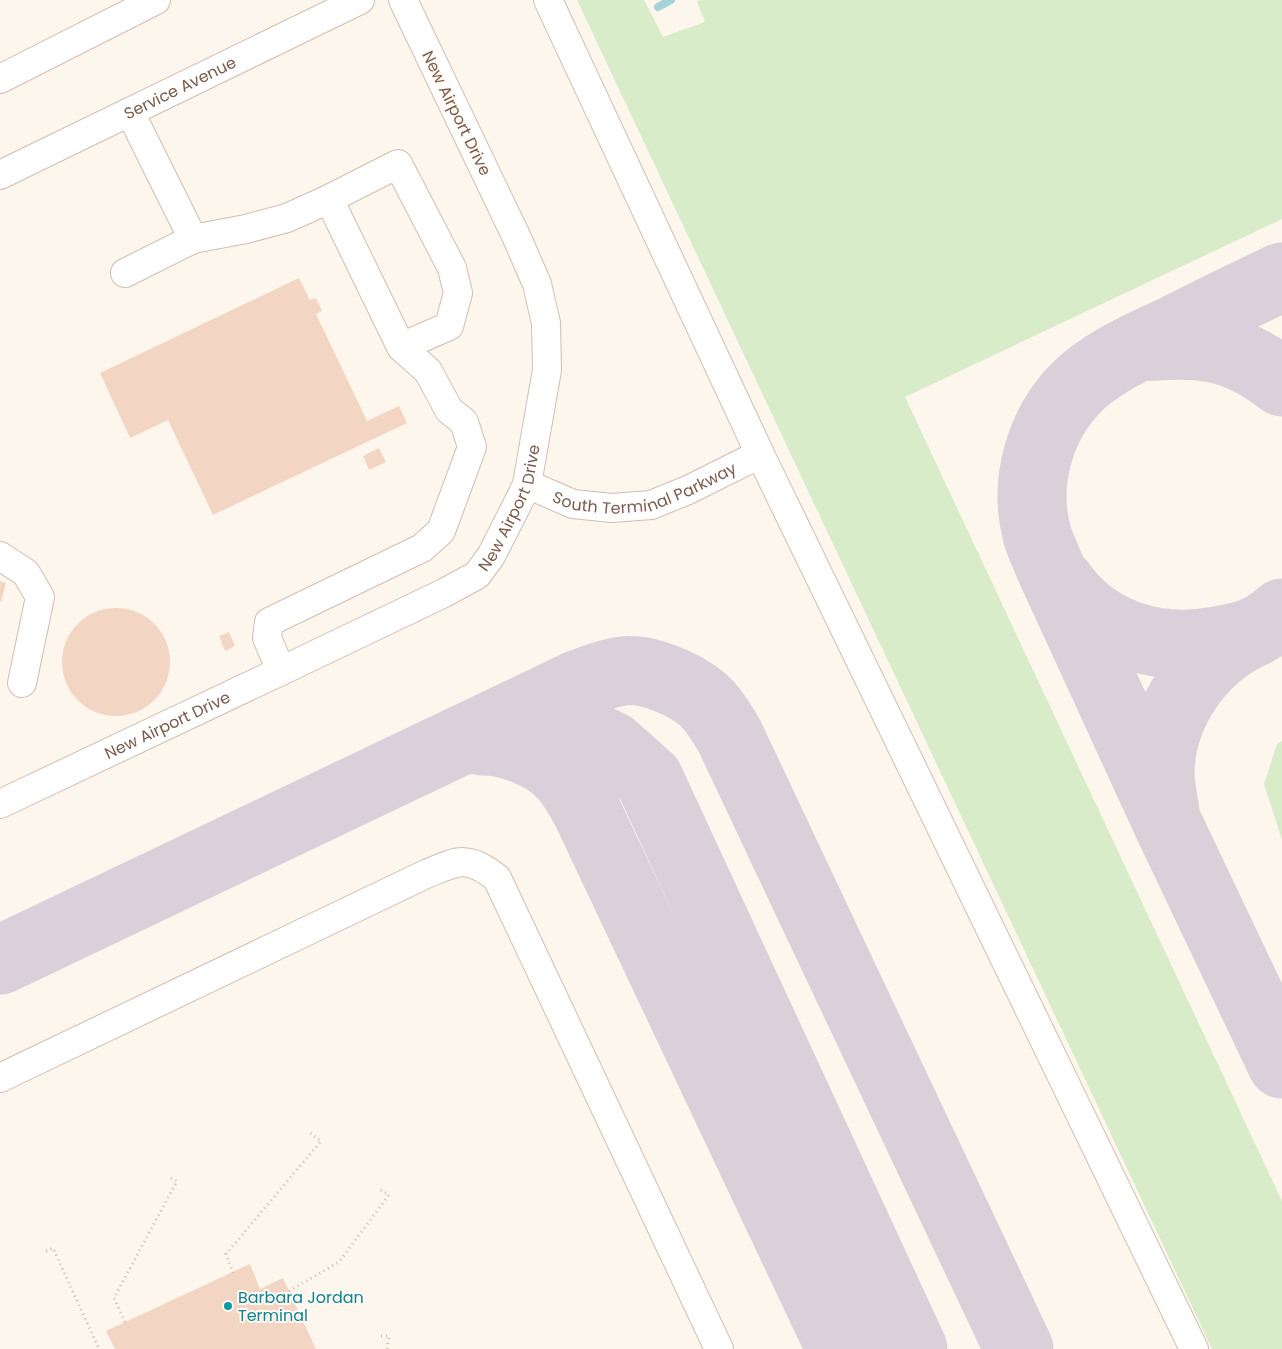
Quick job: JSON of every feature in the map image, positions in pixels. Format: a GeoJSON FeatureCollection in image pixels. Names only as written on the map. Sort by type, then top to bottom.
{"type":"FeatureCollection","features":[{"type":"Feature","properties":{"kind":"lane"},"geometry":{"type":"LineString","coordinates":[[0,79],[156,0]]}},
{"type":"Feature","properties":{"kind":"lane","name":"Service Avenue"},"geometry":{"type":"LineString","coordinates":[[2,172],[360,0]]}},
{"type":"Feature","properties":{"kind":"lane","name":"New Airport Drive"},"geometry":{"type":"LineString","coordinates":[[0,804],[444,593],[477,575],[491,556],[527,484],[548,370],[546,323],[537,284],[517,238],[403,0]]}},
{"type":"Feature","properties":{"kind":"lane"},"geometry":{"type":"LineString","coordinates":[[548,0],[760,454],[1194,1349]]}},
{"type":"Feature","properties":{"kind":"lane"},"geometry":{"type":"LineString","coordinates":[[130,112],[193,239]]}},
{"type":"Feature","properties":{"kind":"lane"},"geometry":{"type":"LineString","coordinates":[[125,273],[193,239],[246,229],[287,218],[398,164],[452,268],[458,293],[449,326],[401,347]]}},
{"type":"Feature","properties":{"kind":"lane"},"geometry":{"type":"LineString","coordinates":[[281,671],[267,638],[269,622],[422,548],[441,531],[472,446],[464,422],[449,410],[428,371],[401,347],[329,199]]}},
{"type":"Feature","properties":{"kind":"lane","name":"South Terminal Parkway"},"geometry":{"type":"LineString","coordinates":[[527,484],[573,504],[612,508],[651,505],[688,490],[760,454]]}},
{"type":"Feature","properties":{"kind":"lane"},"geometry":{"type":"LineString","coordinates":[[0,556],[26,573],[40,597],[22,683]]}},
{"type":"Feature","properties":{"kind":"lane"},"geometry":{"type":"LineString","coordinates":[[0,1078],[426,874],[450,864],[465,861],[481,866],[497,878],[719,1349]]}},
{"type":"Feature","properties":{"kind":"path"},"geometry":{"type":"LineString","coordinates":[[233,1273],[226,1254],[321,1140],[310,1133]]}},
{"type":"Feature","properties":{"kind":"path"},"geometry":{"type":"LineString","coordinates":[[125,1322],[114,1298],[177,1182],[168,1177]]}},
{"type":"Feature","properties":{"kind":"path"},"geometry":{"type":"LineString","coordinates":[[289,1290],[339,1262],[389,1195],[379,1190]]}},
{"type":"Feature","properties":{"kind":"path"},"geometry":{"type":"LineString","coordinates":[[46,1251],[53,1248],[99,1349]]}},
{"type":"Feature","properties":{"kind":"path"},"geometry":{"type":"LineString","coordinates":[[381,1336],[389,1336],[387,1349]]}},
{"type":"Feature","properties":{"kind":"green space"},"geometry":{"type":"Polygon","coordinates":[[[577,0],[644,0],[663,37],[705,22],[697,2],[700,0],[1282,0],[1282,219],[905,397],[1282,1201],[1282,1349],[1212,1349],[577,0]]]}},
{"type":"Feature","properties":{"kind":"green space"},"geometry":{"type":"Polygon","coordinates":[[[1282,741],[1282,840],[1264,784],[1277,744],[1282,741]]]}},
{"type":"Feature","properties":{"kind":"building"},"geometry":{"type":"Polygon","coordinates":[[[299,278],[310,300],[316,298],[322,311],[316,314],[367,421],[399,406],[407,423],[213,515],[168,420],[130,438],[100,373],[299,278]]]}},
{"type":"Feature","properties":{"kind":"building"},"geometry":{"type":"Polygon","coordinates":[[[379,448],[386,462],[369,470],[363,456],[379,448]]]}},
{"type":"Feature","properties":{"kind":"building"},"geometry":{"type":"Polygon","coordinates":[[[0,581],[6,583],[1,602],[0,602],[0,581]]]}},
{"type":"Feature","properties":{"kind":"building"},"geometry":{"type":"Polygon","coordinates":[[[116,608],[137,612],[154,624],[166,641],[170,662],[166,683],[154,700],[137,712],[116,716],[95,712],[78,700],[66,683],[62,662],[66,641],[78,624],[95,612],[116,608]]]}},
{"type":"Feature","properties":{"kind":"building"},"geometry":{"type":"Polygon","coordinates":[[[229,632],[235,646],[225,651],[219,636],[229,632]]]}},
{"type":"Feature","properties":{"kind":"building","name":"Barbara Jordan Terminal"},"geometry":{"type":"Polygon","coordinates":[[[250,1264],[260,1289],[283,1278],[316,1349],[115,1349],[106,1331],[250,1264]]]}},
{"type":"Feature","properties":{"kind":"waterway"},"geometry":{"type":"LineString","coordinates":[[658,7],[671,0]]}},
{"type":"Feature","properties":{"kind":"taxiway"},"geometry":{"type":"LineString","coordinates":[[1282,277],[1122,355],[1085,379],[1063,403],[1052,419],[1038,455],[1032,492],[1037,534],[1049,565],[1167,822],[1282,1064]]}},
{"type":"Feature","properties":{"kind":"taxiway"},"geometry":{"type":"LineString","coordinates":[[1141,347],[1180,345],[1215,348],[1248,360],[1265,369],[1282,382]]}},
{"type":"Feature","properties":{"kind":"taxiway"},"geometry":{"type":"LineString","coordinates":[[1059,581],[1090,614],[1109,626],[1129,635],[1150,641],[1194,644],[1236,638],[1252,633],[1267,625],[1282,613]]}},
{"type":"Feature","properties":{"kind":"taxiway"},"geometry":{"type":"LineString","coordinates":[[1165,811],[1160,778],[1162,751],[1176,708],[1187,689],[1201,671],[1235,642],[1255,632]]}},
{"type":"Feature","properties":{"kind":"taxiway"},"geometry":{"type":"LineString","coordinates":[[0,960],[579,684],[623,671],[643,672],[664,678],[684,687],[701,698],[720,720],[729,735],[1019,1349]]}},
{"type":"Feature","properties":{"kind":"taxiway"},"geometry":{"type":"LineString","coordinates":[[507,718],[584,732],[612,746],[649,779],[913,1349]]}},
{"type":"Feature","properties":{"kind":"taxiway"},"geometry":{"type":"LineString","coordinates":[[481,741],[503,743],[537,755],[564,776],[582,802],[841,1349]]}},
{"type":"Feature","properties":{"kind":"place","name":"Barbara Jordan Terminal"},"geometry":{"type":"Point","coordinates":[228,1306]}}]}
